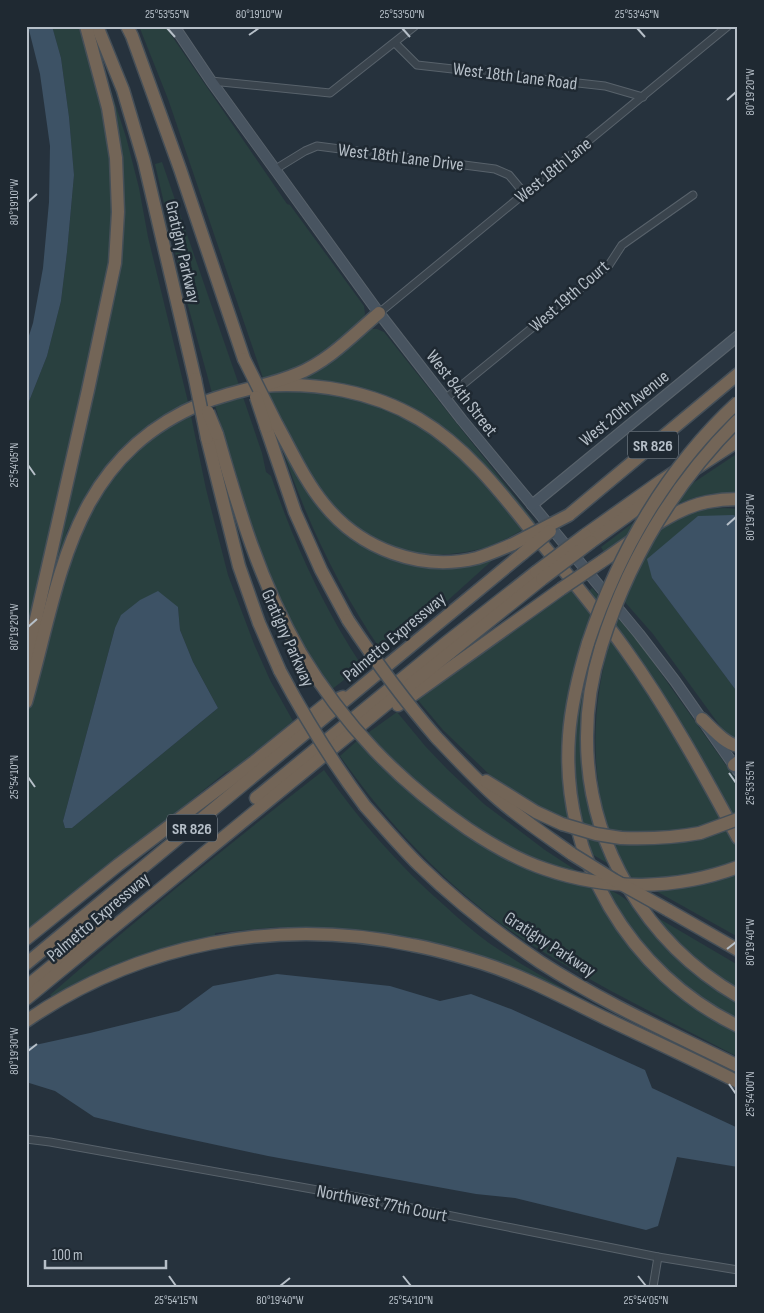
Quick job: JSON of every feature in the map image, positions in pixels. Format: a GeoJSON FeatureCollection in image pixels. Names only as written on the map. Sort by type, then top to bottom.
{"type":"FeatureCollection","features":[{"type":"Feature","properties":{"kind":"highway"},"geometry":{"type":"LineString","coordinates":[[26,663],[115,263],[118,212],[116,158],[108,108],[86,26]]}},
{"type":"Feature","properties":{"kind":"highway","name":"Gratigny Parkway"},"geometry":{"type":"LineString","coordinates":[[97,26],[122,90],[144,161],[195,379],[212,436],[239,566],[259,623],[280,671],[322,745],[365,806],[396,841],[438,884],[487,924],[547,966],[591,992],[738,1066]]}},
{"type":"Feature","properties":{"kind":"highway","name":"Gratigny Parkway"},"geometry":{"type":"LineString","coordinates":[[127,26],[180,169],[244,360],[272,426],[296,512],[321,570],[348,620],[406,702],[467,770],[499,800],[572,854],[738,950]]}},
{"type":"Feature","properties":{"kind":"highway"},"geometry":{"type":"LineString","coordinates":[[26,702],[66,554],[84,512],[99,486],[127,452],[163,424],[178,415],[215,398],[290,377],[314,366],[379,313]]}},
{"type":"Feature","properties":{"kind":"highway","name":"Palmetto Expressway"},"geometry":{"type":"LineString","coordinates":[[26,964],[738,374]]}},
{"type":"Feature","properties":{"kind":"highway"},"geometry":{"type":"LineString","coordinates":[[262,386],[319,386],[351,392],[386,403],[418,418],[469,457],[525,522],[625,648],[690,750],[738,838]]}},
{"type":"Feature","properties":{"kind":"highway"},"geometry":{"type":"LineString","coordinates":[[738,402],[697,444],[670,478],[616,570],[588,643],[573,704],[568,735],[568,765],[574,814],[579,836],[591,871],[616,919],[652,965],[681,991],[696,1003],[738,1026]]}},
{"type":"Feature","properties":{"kind":"highway"},"geometry":{"type":"LineString","coordinates":[[738,420],[704,457],[678,491],[640,551],[610,618],[601,647],[589,702],[587,737],[587,755],[596,808],[611,855],[632,894],[643,911],[667,939],[695,966],[738,996]]}},
{"type":"Feature","properties":{"kind":"highway"},"geometry":{"type":"LineString","coordinates":[[272,426],[322,503],[346,527],[370,544],[402,557],[441,562],[476,558],[513,544],[569,515]]}},
{"type":"Feature","properties":{"kind":"highway"},"geometry":{"type":"LineString","coordinates":[[588,538],[661,481],[738,430]]}},
{"type":"Feature","properties":{"kind":"highway"},"geometry":{"type":"LineString","coordinates":[[212,436],[232,486],[253,551],[277,608],[300,652],[339,710],[362,738],[393,769],[426,797],[455,820],[487,841],[546,870],[577,878],[630,886],[685,882],[738,867]]}},
{"type":"Feature","properties":{"kind":"highway","name":"Palmetto Expressway"},"geometry":{"type":"LineString","coordinates":[[26,999],[485,624],[539,575],[588,538],[738,441]]}},
{"type":"Feature","properties":{"kind":"highway"},"geometry":{"type":"LineString","coordinates":[[347,736],[414,694],[561,589],[665,520],[685,509],[706,502],[733,500]]}},
{"type":"Feature","properties":{"kind":"highway"},"geometry":{"type":"LineString","coordinates":[[26,987],[440,648],[539,575]]}},
{"type":"Feature","properties":{"kind":"highway"},"geometry":{"type":"LineString","coordinates":[[26,939],[118,865],[254,762],[326,704],[357,691]]}},
{"type":"Feature","properties":{"kind":"highway"},"geometry":{"type":"LineString","coordinates":[[702,719],[725,740],[738,746]]}},
{"type":"Feature","properties":{"kind":"highway"},"geometry":{"type":"LineString","coordinates":[[467,770],[536,812],[562,824],[596,834],[621,838],[669,838],[700,832],[738,819]]}},
{"type":"Feature","properties":{"kind":"highway"},"geometry":{"type":"LineString","coordinates":[[26,1021],[68,994],[111,973],[158,956],[200,945],[249,936],[297,934],[350,936],[412,945],[483,964],[529,981],[738,1082]]}},
{"type":"Feature","properties":{"kind":"street","name":"West 84th Street"},"geometry":{"type":"LineString","coordinates":[[174,26],[274,170],[379,313],[445,399],[639,634],[736,766]]}},
{"type":"Feature","properties":{"kind":"street"},"geometry":{"type":"LineString","coordinates":[[211,81],[330,93],[415,26]]}},
{"type":"Feature","properties":{"kind":"street","name":"West 18th Lane"},"geometry":{"type":"LineString","coordinates":[[379,313],[728,26]]}},
{"type":"Feature","properties":{"kind":"street","name":"West 18th Lane Road"},"geometry":{"type":"LineString","coordinates":[[394,43],[417,65],[605,86],[643,97]]}},
{"type":"Feature","properties":{"kind":"street","name":"West 18th Lane Drive"},"geometry":{"type":"LineString","coordinates":[[274,170],[317,146],[495,169],[509,175],[524,193]]}},
{"type":"Feature","properties":{"kind":"street","name":"West 19th Court"},"geometry":{"type":"LineString","coordinates":[[445,399],[609,265],[622,244],[693,195]]}},
{"type":"Feature","properties":{"kind":"street","name":"West 20th Avenue"},"geometry":{"type":"LineString","coordinates":[[532,505],[738,336]]}},
{"type":"Feature","properties":{"kind":"street","name":"Northwest 77th Court"},"geometry":{"type":"LineString","coordinates":[[26,1140],[50,1142],[362,1198],[738,1270]]}},
{"type":"Feature","properties":{"kind":"street"},"geometry":{"type":"LineString","coordinates":[[653,1287],[658,1256]]}},
{"type":"Feature","properties":{"kind":"green space"},"geometry":{"type":"Polygon","coordinates":[[[52,26],[78,26],[99,95],[108,139],[113,197],[107,276],[26,645],[26,409],[47,356],[61,301],[74,175],[61,58],[52,26]]]}},
{"type":"Feature","properties":{"kind":"green space"},"geometry":{"type":"Polygon","coordinates":[[[139,26],[165,26],[287,204],[290,205],[364,306],[365,314],[362,322],[307,366],[264,381],[168,99],[139,26]]]}},
{"type":"Feature","properties":{"kind":"green space"},"geometry":{"type":"Polygon","coordinates":[[[109,85],[126,137],[139,188],[148,237],[188,402],[152,424],[120,449],[99,475],[67,531],[49,599],[44,598],[117,257],[106,86],[109,85]]]}},
{"type":"Feature","properties":{"kind":"green space"},"geometry":{"type":"Polygon","coordinates":[[[162,162],[239,385],[212,393],[184,291],[155,164],[162,162]]]}},
{"type":"Feature","properties":{"kind":"green space"},"geometry":{"type":"Polygon","coordinates":[[[369,329],[377,329],[384,332],[535,522],[533,523],[463,444],[437,425],[306,383],[303,376],[369,329]]]}},
{"type":"Feature","properties":{"kind":"green space"},"geometry":{"type":"Polygon","coordinates":[[[310,389],[359,398],[418,423],[468,462],[524,529],[485,548],[433,555],[405,552],[376,540],[353,526],[326,499],[283,424],[268,391],[310,389]]]}},
{"type":"Feature","properties":{"kind":"green space"},"geometry":{"type":"Polygon","coordinates":[[[243,397],[262,453],[266,472],[271,476],[289,526],[310,574],[362,666],[331,690],[314,666],[263,569],[215,405],[243,397]]]}},
{"type":"Feature","properties":{"kind":"green space"},"geometry":{"type":"Polygon","coordinates":[[[191,416],[206,489],[228,575],[270,680],[293,721],[234,769],[226,772],[26,934],[26,714],[66,562],[95,501],[129,458],[170,427],[191,416]],[[178,607],[115,628],[63,821],[65,828],[72,828],[218,708],[193,662],[180,630],[178,607]]]}},
{"type":"Feature","properties":{"kind":"green space"},"geometry":{"type":"Polygon","coordinates":[[[281,445],[304,483],[389,556],[496,557],[446,602],[381,650],[351,602],[324,551],[290,472],[281,445]]]}},
{"type":"Feature","properties":{"kind":"green space"},"geometry":{"type":"Polygon","coordinates":[[[738,453],[738,493],[710,494],[681,503],[641,525],[604,552],[601,547],[633,523],[738,453]]]}},
{"type":"Feature","properties":{"kind":"green space"},"geometry":{"type":"Polygon","coordinates":[[[725,508],[738,509],[738,516],[733,515],[652,578],[738,693],[738,740],[723,730],[653,634],[624,601],[640,565],[663,525],[695,512],[725,508]]]}},
{"type":"Feature","properties":{"kind":"green space"},"geometry":{"type":"Polygon","coordinates":[[[573,588],[593,612],[565,713],[562,770],[563,790],[569,821],[529,803],[493,778],[443,730],[417,699],[573,588]]]}},
{"type":"Feature","properties":{"kind":"green space"},"geometry":{"type":"Polygon","coordinates":[[[592,588],[638,641],[738,782],[738,832],[589,591],[592,588]]]}},
{"type":"Feature","properties":{"kind":"green space"},"geometry":{"type":"Polygon","coordinates":[[[611,637],[627,658],[655,703],[721,819],[707,824],[664,832],[607,830],[598,780],[596,733],[600,685],[611,637]]]}},
{"type":"Feature","properties":{"kind":"green space"},"geometry":{"type":"Polygon","coordinates":[[[581,692],[584,694],[582,759],[584,780],[592,821],[607,863],[590,853],[578,805],[574,772],[574,739],[581,692]]]}},
{"type":"Feature","properties":{"kind":"green space"},"geometry":{"type":"Polygon","coordinates":[[[397,712],[426,747],[484,804],[545,850],[583,875],[615,924],[738,1031],[738,1057],[603,986],[524,940],[472,901],[424,857],[379,808],[340,756],[358,740],[397,712]]]}},
{"type":"Feature","properties":{"kind":"green space"},"geometry":{"type":"Polygon","coordinates":[[[324,770],[351,807],[396,859],[428,891],[472,930],[540,975],[628,1023],[539,984],[347,930],[321,927],[278,927],[215,933],[215,936],[182,944],[129,962],[52,997],[50,995],[117,937],[324,770]]]}},
{"type":"Feature","properties":{"kind":"green space"},"geometry":{"type":"Polygon","coordinates":[[[727,829],[738,850],[738,862],[688,876],[637,880],[624,873],[611,842],[727,829]]]}},
{"type":"Feature","properties":{"kind":"green space"},"geometry":{"type":"Polygon","coordinates":[[[738,873],[738,937],[656,891],[695,886],[738,873]]]}},
{"type":"Feature","properties":{"kind":"green space"},"geometry":{"type":"Polygon","coordinates":[[[604,889],[615,892],[627,901],[660,943],[688,969],[708,985],[738,1004],[738,1020],[698,995],[662,966],[636,937],[604,889]]]}},
{"type":"Feature","properties":{"kind":"green space"},"geometry":{"type":"Polygon","coordinates":[[[653,915],[738,965],[738,991],[698,964],[653,915]]]}},
{"type":"Feature","properties":{"kind":"water"},"geometry":{"type":"Polygon","coordinates":[[[28,26],[52,26],[61,58],[74,175],[61,301],[47,356],[26,409],[26,345],[33,323],[43,268],[49,202],[50,146],[40,74],[28,26]]]}},
{"type":"Feature","properties":{"kind":"water"},"geometry":{"type":"Polygon","coordinates":[[[698,516],[738,516],[738,693],[652,578],[647,559],[698,516]]]}},
{"type":"Feature","properties":{"kind":"water"},"geometry":{"type":"Polygon","coordinates":[[[158,591],[178,607],[180,630],[193,662],[218,708],[72,828],[65,828],[63,821],[115,628],[121,615],[140,600],[158,591]]]}},
{"type":"Feature","properties":{"kind":"water"},"geometry":{"type":"Polygon","coordinates":[[[277,974],[390,986],[440,1001],[471,994],[511,1009],[645,1070],[652,1088],[738,1128],[738,1167],[677,1157],[658,1226],[646,1230],[515,1198],[476,1194],[268,1156],[147,1130],[94,1117],[55,1091],[26,1082],[26,1047],[179,1011],[213,986],[277,974]]]}}]}
